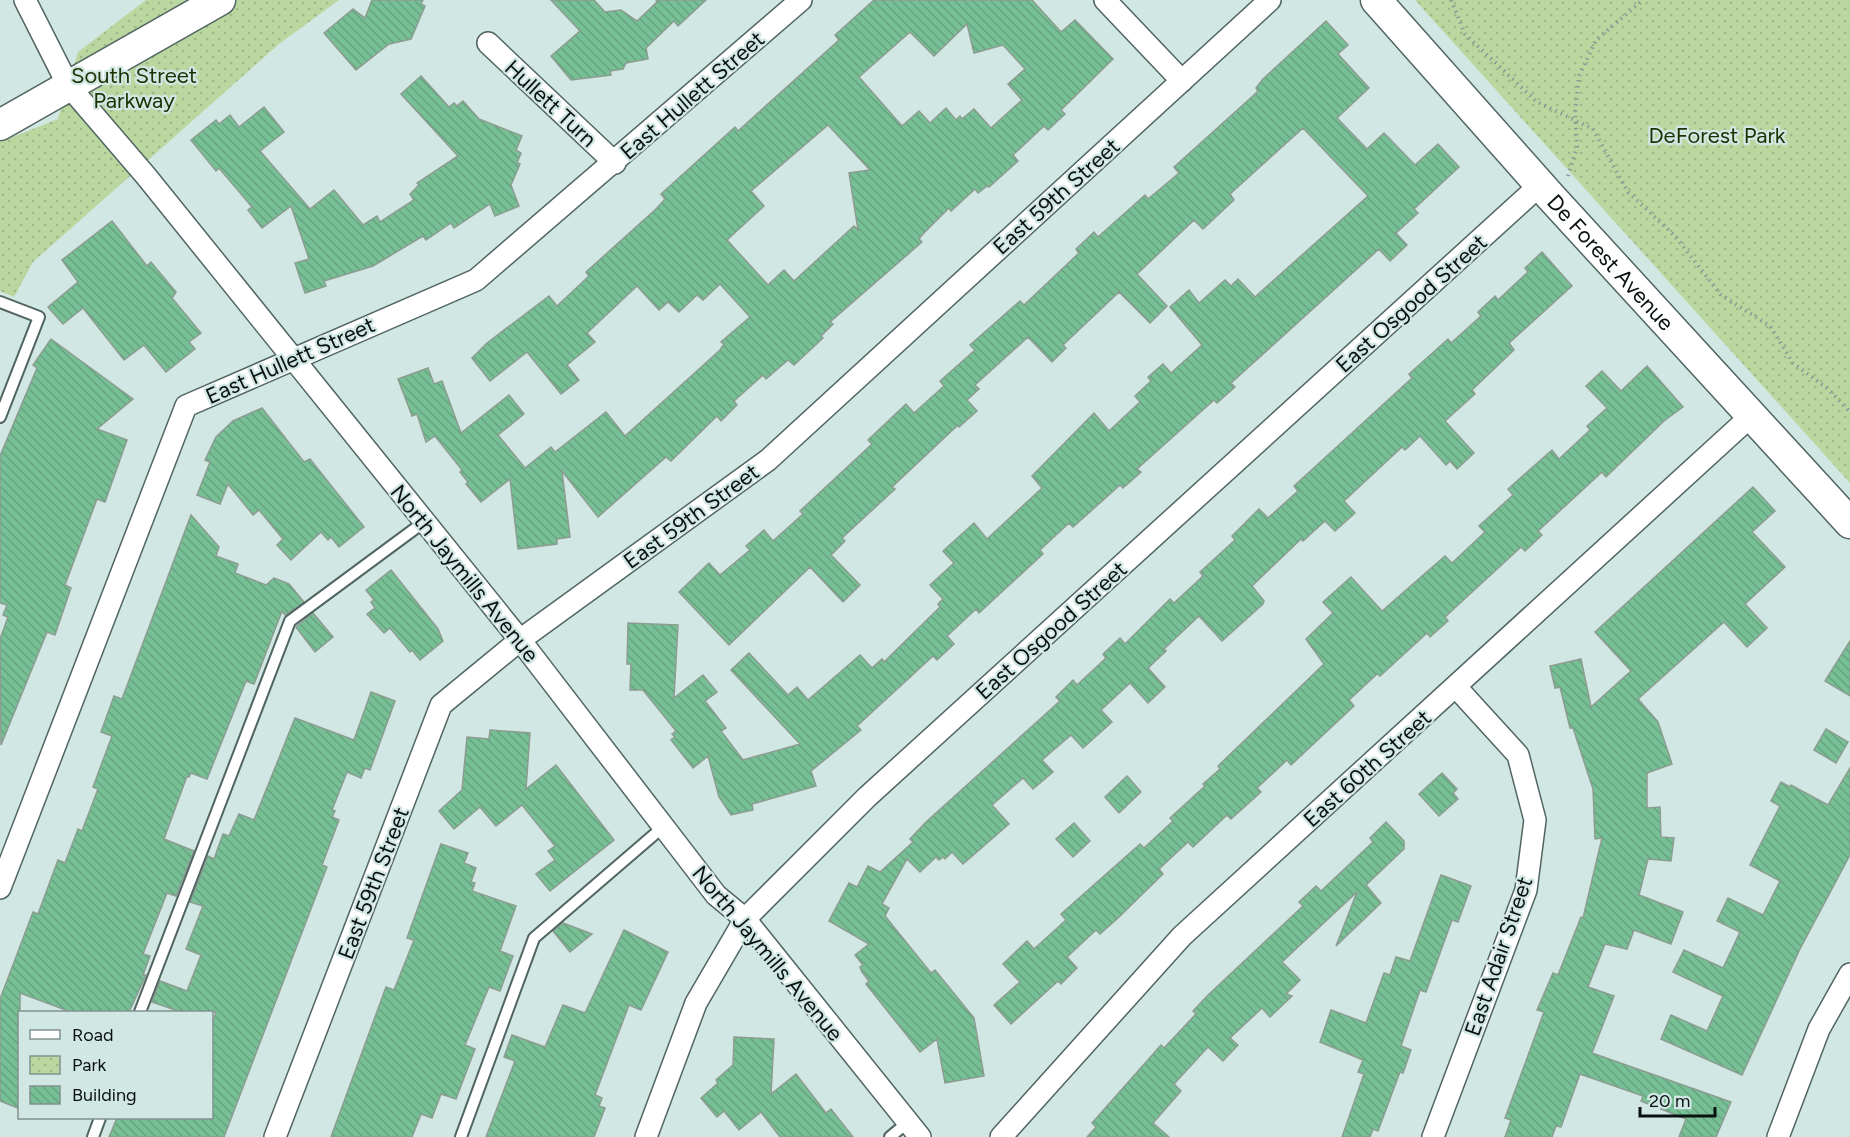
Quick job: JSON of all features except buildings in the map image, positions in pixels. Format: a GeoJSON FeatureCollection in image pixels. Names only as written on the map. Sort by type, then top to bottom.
{"type":"FeatureCollection","features":[{"type":"Feature","properties":{"kind":"street","name":"North Jaymills Avenue"},"geometry":{"type":"LineString","coordinates":[[25,0],[68,85],[146,176],[519,640],[716,895],[745,920],[914,1130]]}},
{"type":"Feature","properties":{"kind":"street"},"geometry":{"type":"LineString","coordinates":[[0,124],[220,0]]}},
{"type":"Feature","properties":{"kind":"street","name":"East Hullett Street"},"geometry":{"type":"LineString","coordinates":[[0,888],[186,406],[476,280],[615,163],[801,0]]}},
{"type":"Feature","properties":{"kind":"street"},"geometry":{"type":"LineString","coordinates":[[1105,0],[1182,81]]}},
{"type":"Feature","properties":{"kind":"street","name":"East 59th Street"},"geometry":{"type":"LineString","coordinates":[[276,1137],[441,705],[519,640],[768,459],[1270,0]]}},
{"type":"Feature","properties":{"kind":"street","name":"De Forest Avenue"},"geometry":{"type":"LineString","coordinates":[[1376,0],[1546,191],[1850,523]]}},
{"type":"Feature","properties":{"kind":"street","name":"Hullett Turn"},"geometry":{"type":"LineString","coordinates":[[488,43],[615,163]]}},
{"type":"Feature","properties":{"kind":"street","name":"East Osgood Street"},"geometry":{"type":"LineString","coordinates":[[646,1137],[696,1003],[745,920],[867,797],[1546,191]]}},
{"type":"Feature","properties":{"kind":"street","name":"East 60th Street"},"geometry":{"type":"LineString","coordinates":[[1001,1137],[1182,936],[1751,416]]}},
{"type":"Feature","properties":{"kind":"street","name":"East Adair Street"},"geometry":{"type":"LineString","coordinates":[[1433,1137],[1526,890],[1535,820],[1518,754],[1456,687]]}},
{"type":"Feature","properties":{"kind":"street"},"geometry":{"type":"LineString","coordinates":[[1778,1137],[1818,1029],[1850,975]]}},
{"type":"Feature","properties":{"kind":"lane"},"geometry":{"type":"LineString","coordinates":[[0,302],[39,317],[0,417]]}},
{"type":"Feature","properties":{"kind":"lane"},"geometry":{"type":"LineString","coordinates":[[140,1011],[290,621],[424,522]]}},
{"type":"Feature","properties":{"kind":"lane"},"geometry":{"type":"LineString","coordinates":[[461,1137],[534,938],[663,827]]}},
{"type":"Feature","properties":{"kind":"lane"},"geometry":{"type":"LineString","coordinates":[[93,1137],[100,1119]]}},
{"type":"Feature","properties":{"kind":"lane"},"geometry":{"type":"LineString","coordinates":[[890,1137],[914,1130]]}},
{"type":"Feature","properties":{"kind":"path"},"geometry":{"type":"LineString","coordinates":[[1451,0],[1465,34],[1537,102],[1593,129],[1628,192],[1675,236],[1721,295],[1770,326],[1793,363],[1828,389],[1850,412]]}},
{"type":"Feature","properties":{"kind":"path"},"geometry":{"type":"LineString","coordinates":[[1546,191],[1570,173],[1577,147],[1579,76],[1596,40],[1643,0]]}},
{"type":"Feature","properties":{"kind":"green space","name":"South Street Parkway"},"geometry":{"type":"Polygon","coordinates":[[[146,0],[339,0],[279,44],[33,262],[14,297],[0,291],[0,142],[58,119],[78,52],[146,0]]]}},
{"type":"Feature","properties":{"kind":"green space","name":"DeForest Park"},"geometry":{"type":"Polygon","coordinates":[[[1415,0],[1850,0],[1850,483],[1415,0]]]}}]}
